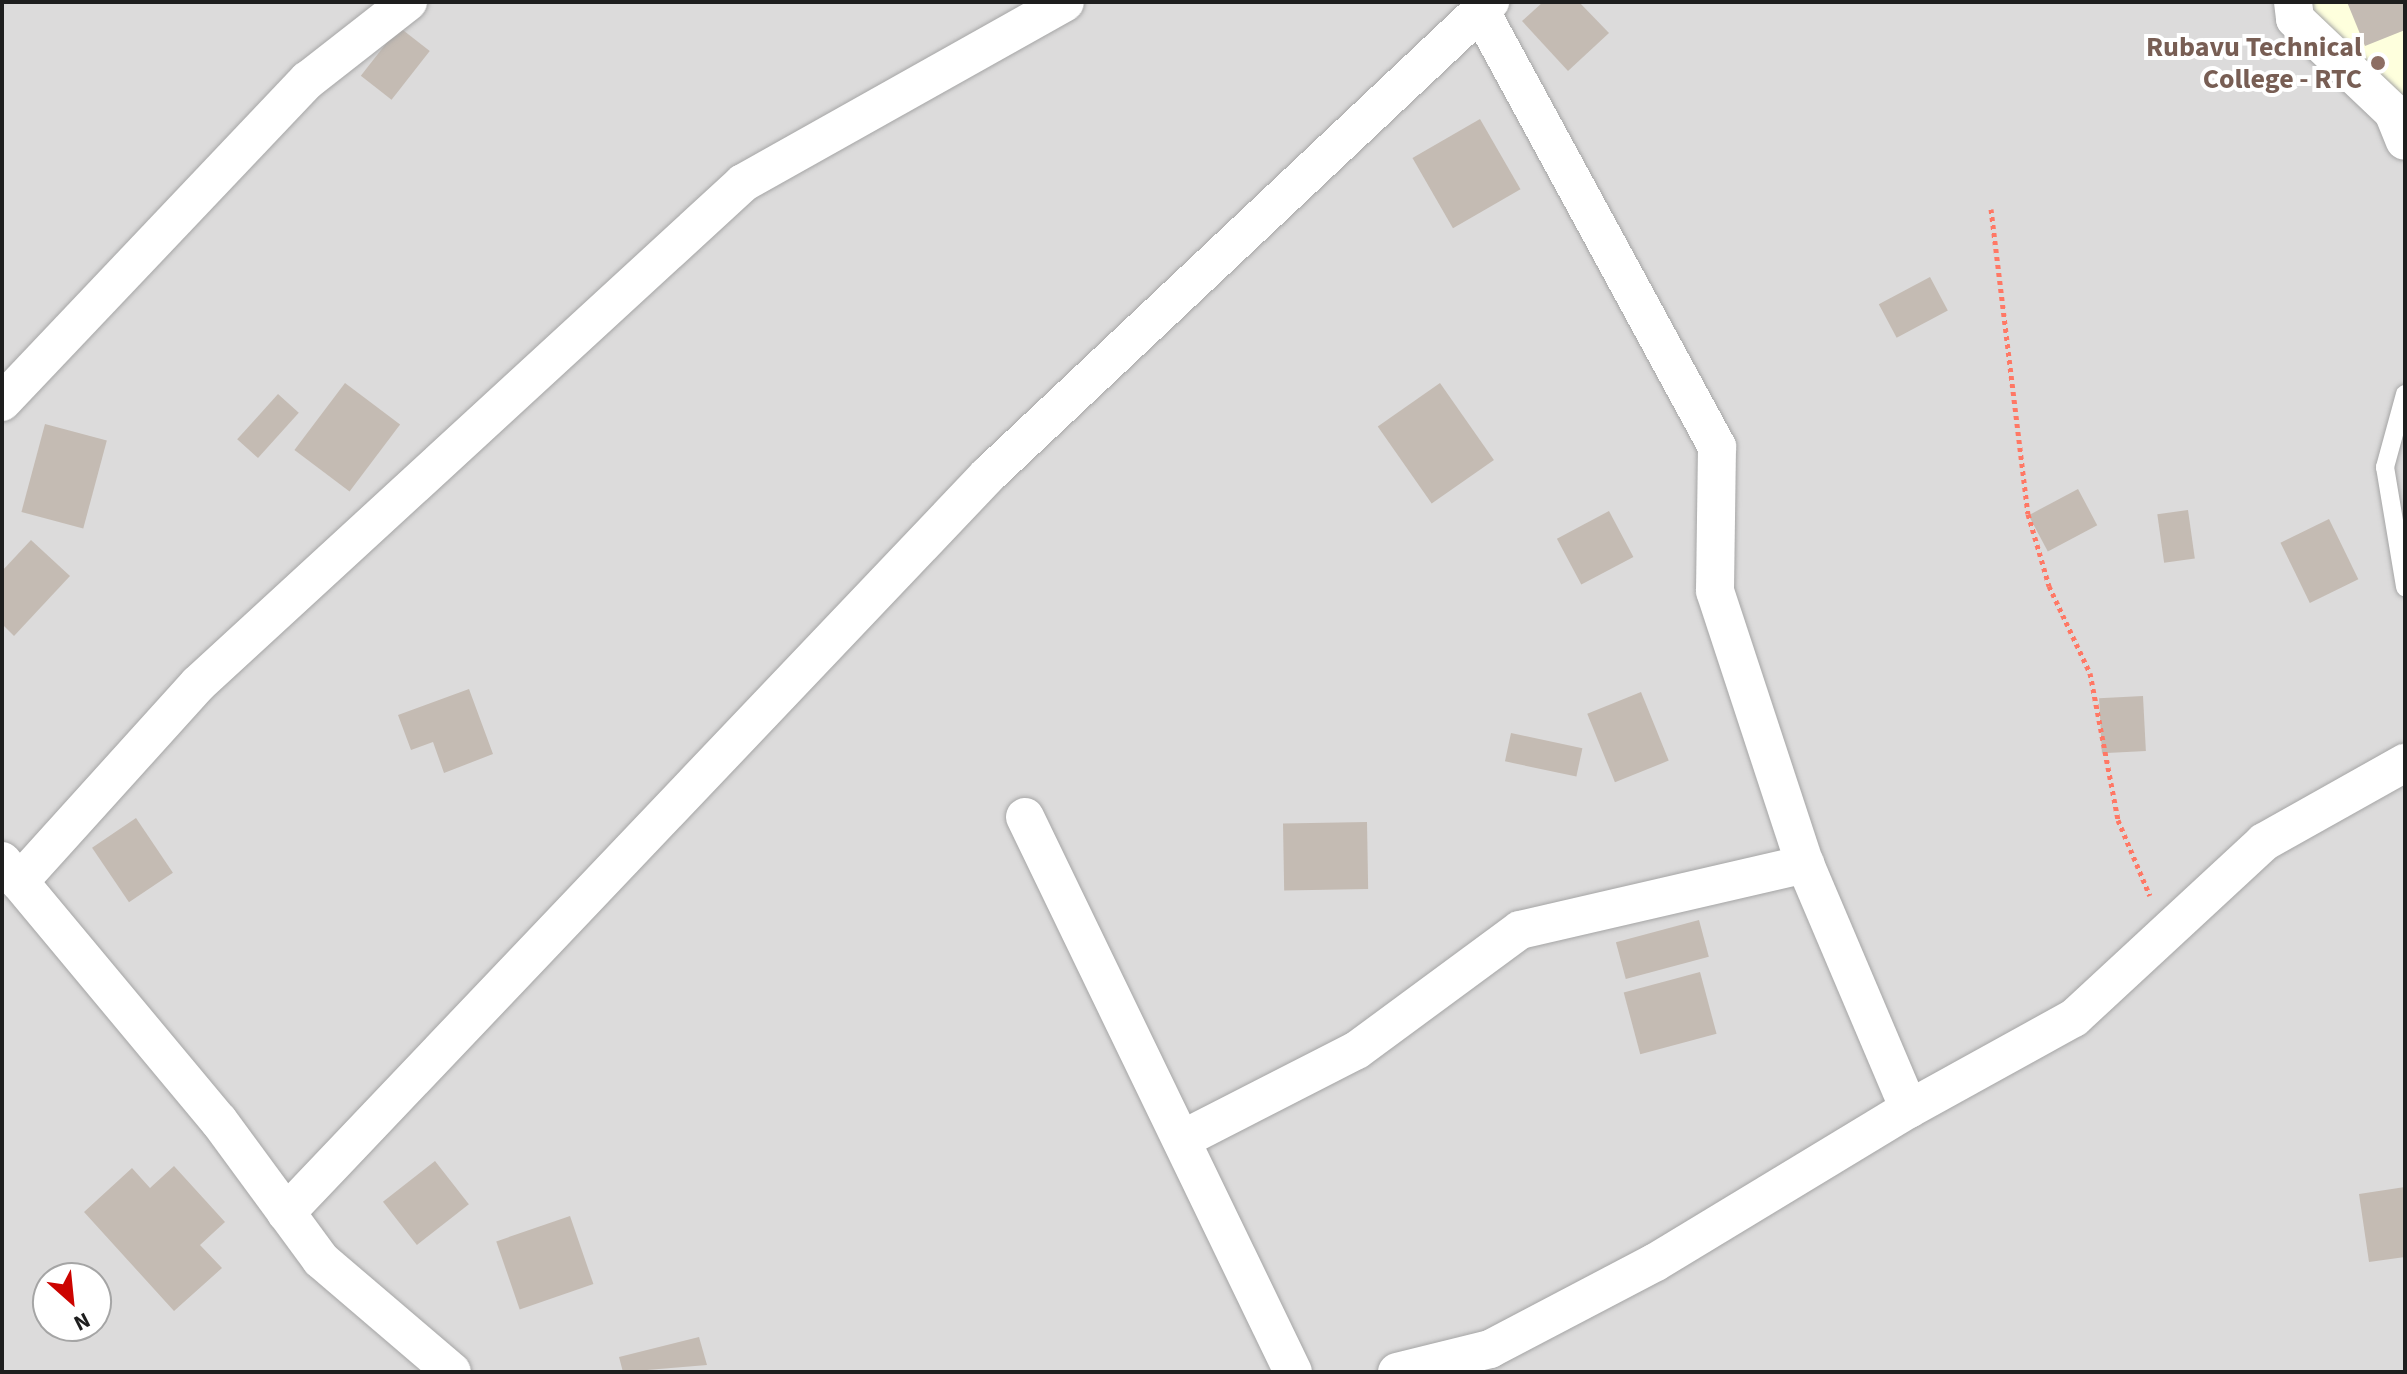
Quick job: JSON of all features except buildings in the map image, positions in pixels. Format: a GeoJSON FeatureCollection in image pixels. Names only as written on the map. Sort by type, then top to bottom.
{"type":"FeatureCollection","features":[{"type":"Feature","properties":{"kind":"street"},"geometry":{"type":"LineString","coordinates":[[2,402],[308,80],[408,2]]}},
{"type":"Feature","properties":{"kind":"street"},"geometry":{"type":"LineString","coordinates":[[452,1372],[321,1260],[219,1121],[11,871],[198,684],[743,183],[1065,2]]}},
{"type":"Feature","properties":{"kind":"street"},"geometry":{"type":"LineString","coordinates":[[2293,2],[2295,19],[2393,112],[2405,141]]}},
{"type":"Feature","properties":{"kind":"street"},"geometry":{"type":"LineString","coordinates":[[286,1213],[988,475],[1485,7],[1717,447],[1715,591],[1805,864],[1909,1109]]}},
{"type":"Feature","properties":{"kind":"street"},"geometry":{"type":"LineString","coordinates":[[1397,1372],[1490,1349],[1656,1262],[1909,1109],[2074,1018],[2264,842],[2405,763]]}},
{"type":"Feature","properties":{"kind":"street"},"geometry":{"type":"LineString","coordinates":[[1025,817],[1293,1372]]}},
{"type":"Feature","properties":{"kind":"street"},"geometry":{"type":"LineString","coordinates":[[1183,1139],[1357,1050],[1520,930],[1805,864]]}},
{"type":"Feature","properties":{"kind":"lane"},"geometry":{"type":"LineString","coordinates":[[2405,394],[2385,467],[2405,587]]}},
{"type":"Feature","properties":{"kind":"path"},"geometry":{"type":"LineString","coordinates":[[1991,209],[2028,514],[2049,586],[2090,673],[2118,820],[2166,933]]}},
{"type":"Feature","properties":{"kind":"shaded area"},"geometry":{"type":"Polygon","coordinates":[[[2,2],[2405,2],[2405,1372],[2,1372],[2,2]]]}},
{"type":"Feature","properties":{"kind":"shaded area","name":"Rubavu Technical College - RTC"},"geometry":{"type":"Polygon","coordinates":[[[2302,2],[2405,2],[2405,127],[2302,2]]]}},
{"type":"Feature","properties":{"kind":"place","name":"Rubavu Technical College - RTC"},"geometry":{"type":"Point","coordinates":[2378,63]}}]}
